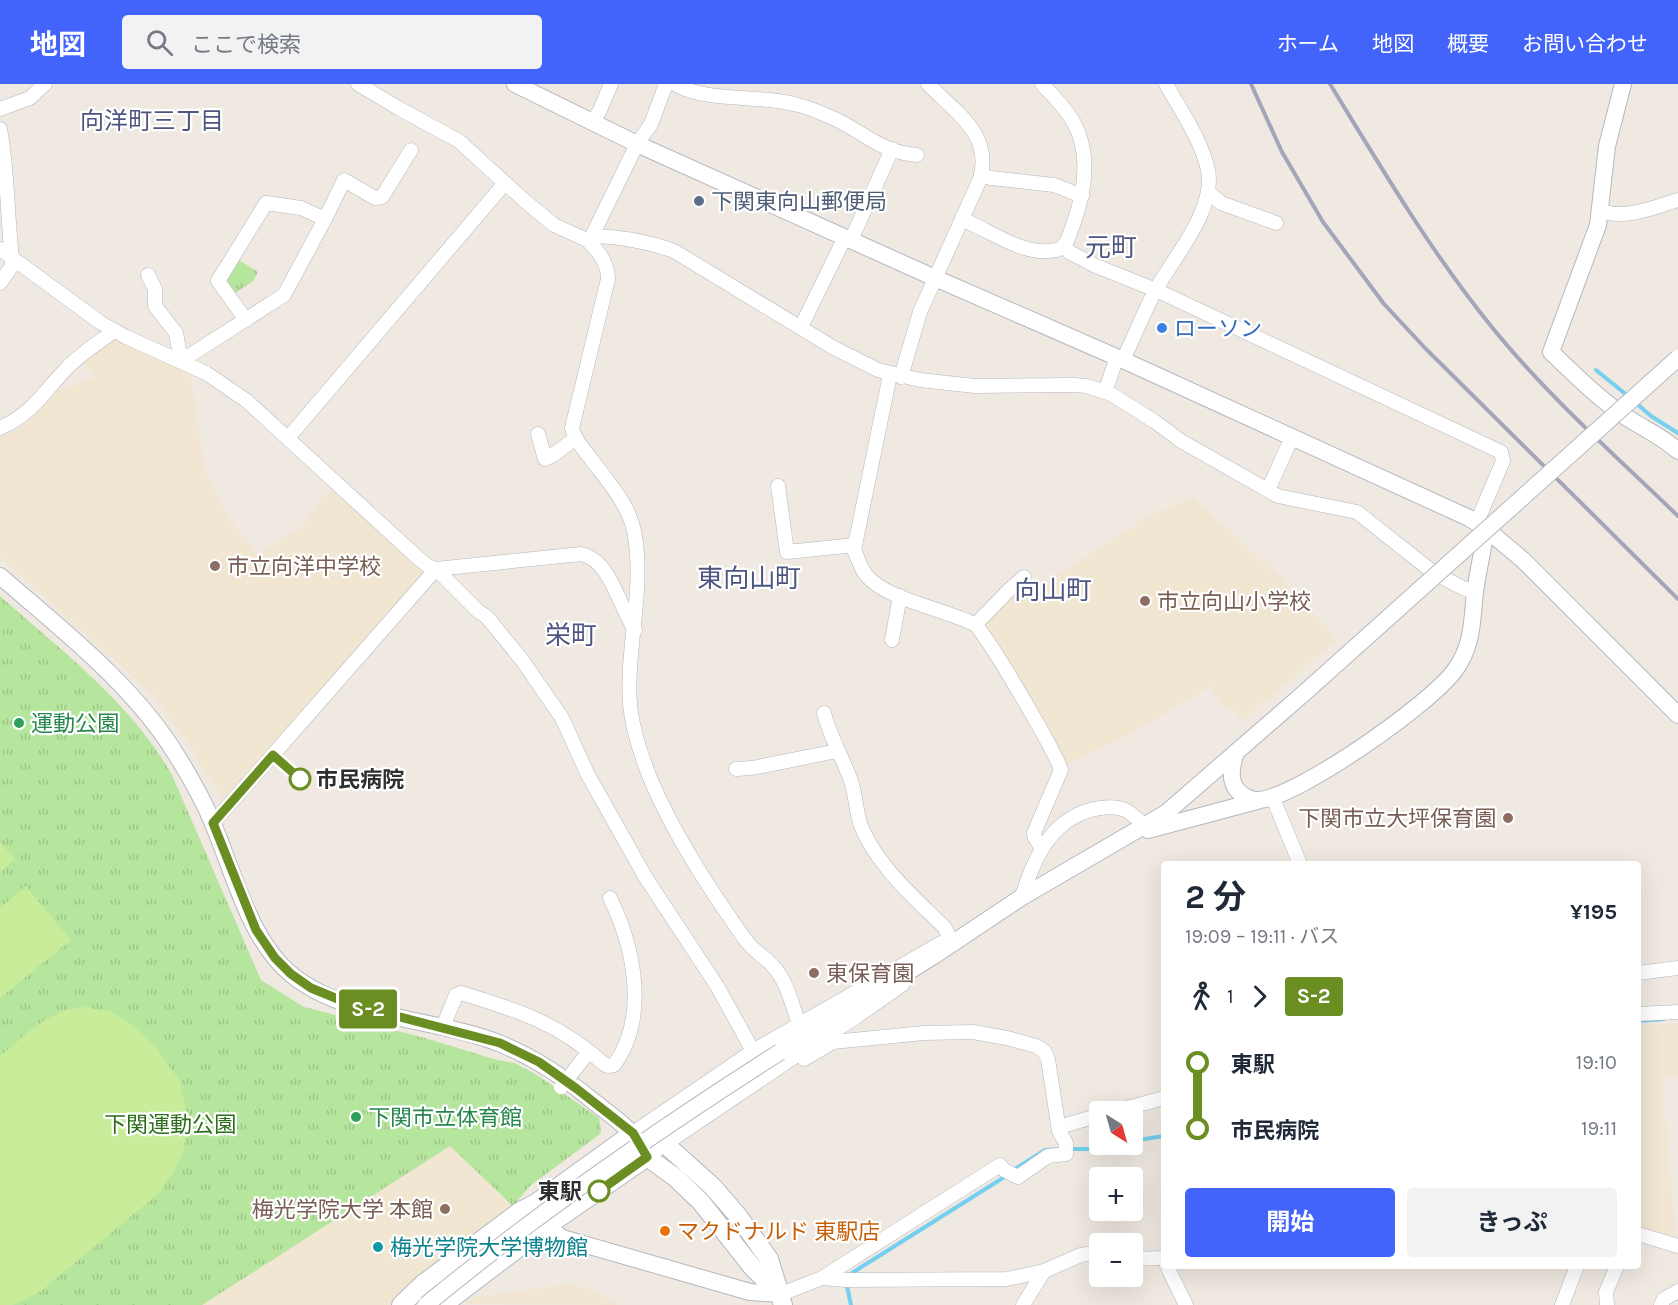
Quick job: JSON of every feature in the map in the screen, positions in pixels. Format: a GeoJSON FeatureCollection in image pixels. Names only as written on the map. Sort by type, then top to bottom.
{"type":"FeatureCollection","features":[{"type":"Feature","properties":{"kind":"main road"},"geometry":{"type":"LineString","coordinates":[[401,1305],[423,1284],[519,1212],[536,1203],[633,1133],[665,1144],[713,1187],[738,1215],[769,1259],[782,1299]]}},
{"type":"Feature","properties":{"kind":"main road"},"geometry":{"type":"LineString","coordinates":[[443,1305],[547,1226],[647,1157],[676,1178],[701,1202],[753,1268],[782,1299]]}},
{"type":"Feature","properties":{"kind":"street"},"geometry":{"type":"LineString","coordinates":[[0,109],[30,98],[45,84]]}},
{"type":"Feature","properties":{"kind":"street"},"geometry":{"type":"LineString","coordinates":[[358,84],[459,141],[554,225],[590,238],[651,243],[675,251],[854,359],[895,376],[975,386],[1087,386],[1105,392],[1154,421],[1181,441],[1268,490],[1291,500],[1357,512],[1434,573],[1475,592]]}},
{"type":"Feature","properties":{"kind":"street"},"geometry":{"type":"LineString","coordinates":[[515,84],[537,89],[592,123],[637,144],[1293,437],[1481,526],[1523,560],[1678,715]]}},
{"type":"Feature","properties":{"kind":"street"},"geometry":{"type":"LineString","coordinates":[[592,123],[611,84]]}},
{"type":"Feature","properties":{"kind":"street"},"geometry":{"type":"LineString","coordinates":[[590,238],[637,144],[651,124],[666,84]]}},
{"type":"Feature","properties":{"kind":"street"},"geometry":{"type":"LineString","coordinates":[[675,84],[693,92],[796,104],[838,120],[872,142],[908,155],[916,155]]}},
{"type":"Feature","properties":{"kind":"street"},"geometry":{"type":"LineString","coordinates":[[928,84],[976,134],[982,151],[981,175],[920,312],[895,376],[854,550],[867,575],[882,589],[976,624],[1001,663],[1059,761],[1061,770],[1034,833],[1042,848]]}},
{"type":"Feature","properties":{"kind":"street"},"geometry":{"type":"LineString","coordinates":[[962,217],[970,223],[1027,249],[1055,250],[1064,245],[1082,196],[1084,156],[1075,124],[1042,84]]}},
{"type":"Feature","properties":{"kind":"street"},"geometry":{"type":"LineString","coordinates":[[1105,392],[1156,290],[1200,217],[1209,193],[1208,171],[1200,146],[1166,84]]}},
{"type":"Feature","properties":{"kind":"street"},"geometry":{"type":"LineString","coordinates":[[1623,84],[1605,155],[1598,225],[1551,352],[1625,417],[1665,439],[1678,451]]}},
{"type":"Feature","properties":{"kind":"street"},"geometry":{"type":"LineString","coordinates":[[0,129],[6,162],[12,258],[12,266],[0,283]]}},
{"type":"Feature","properties":{"kind":"street"},"geometry":{"type":"LineString","coordinates":[[801,327],[892,149]]}},
{"type":"Feature","properties":{"kind":"street"},"geometry":{"type":"LineString","coordinates":[[182,361],[284,295],[344,180],[375,198],[382,197],[411,150]]}},
{"type":"Feature","properties":{"kind":"street"},"geometry":{"type":"LineString","coordinates":[[981,175],[1054,185],[1082,196]]}},
{"type":"Feature","properties":{"kind":"street"},"geometry":{"type":"LineString","coordinates":[[288,438],[505,183]]}},
{"type":"Feature","properties":{"kind":"street"},"geometry":{"type":"LineString","coordinates":[[1209,193],[1221,203],[1276,224]]}},
{"type":"Feature","properties":{"kind":"street"},"geometry":{"type":"LineString","coordinates":[[1600,210],[1609,214],[1617,214],[1652,208],[1678,200]]}},
{"type":"Feature","properties":{"kind":"street"},"geometry":{"type":"LineString","coordinates":[[246,320],[218,281],[266,203],[301,208],[325,219]]}},
{"type":"Feature","properties":{"kind":"street"},"geometry":{"type":"LineString","coordinates":[[590,238],[607,267],[608,279],[572,428],[576,438],[629,513],[635,536],[638,567],[630,704],[639,745],[652,781],[673,825],[751,948],[769,962],[781,977],[799,1023]]}},
{"type":"Feature","properties":{"kind":"street"},"geometry":{"type":"LineString","coordinates":[[1064,245],[1074,255],[1096,266],[1156,290],[1501,452],[1504,457],[1481,526],[1470,642],[1448,680],[1332,767],[1298,786],[1265,798],[1126,837]]}},
{"type":"Feature","properties":{"kind":"street"},"geometry":{"type":"LineString","coordinates":[[0,249],[114,331],[182,361],[233,390],[255,407],[418,558],[436,570],[478,611],[487,616],[522,660],[557,711],[573,739],[588,775],[646,878],[717,986],[753,1051]]}},
{"type":"Feature","properties":{"kind":"street"},"geometry":{"type":"LineString","coordinates":[[148,276],[155,289],[155,306],[176,333],[182,361]]}},
{"type":"Feature","properties":{"kind":"street"},"geometry":{"type":"LineString","coordinates":[[0,428],[14,422],[37,404],[66,370],[114,331]]}},
{"type":"Feature","properties":{"kind":"street"},"geometry":{"type":"LineString","coordinates":[[426,1305],[493,1252],[618,1161],[780,1052],[1022,897],[1166,813],[1302,695],[1678,358]]}},
{"type":"Feature","properties":{"kind":"street"},"geometry":{"type":"LineString","coordinates":[[538,434],[545,459],[576,438]]}},
{"type":"Feature","properties":{"kind":"street"},"geometry":{"type":"LineString","coordinates":[[1268,490],[1293,437]]}},
{"type":"Feature","properties":{"kind":"street"},"geometry":{"type":"LineString","coordinates":[[778,486],[787,552],[855,545]]}},
{"type":"Feature","properties":{"kind":"street"},"geometry":{"type":"LineString","coordinates":[[213,823],[436,570],[588,555],[604,569],[626,617],[635,630]]}},
{"type":"Feature","properties":{"kind":"street"},"geometry":{"type":"LineString","coordinates":[[0,576],[71,638],[140,705],[176,755],[213,823],[256,930],[275,958],[291,974],[311,988],[350,1004],[500,1043],[539,1062],[633,1133],[647,1157],[856,1017],[955,948],[989,920]]}},
{"type":"Feature","properties":{"kind":"street"},"geometry":{"type":"LineString","coordinates":[[976,624],[1024,577]]}},
{"type":"Feature","properties":{"kind":"street"},"geometry":{"type":"LineString","coordinates":[[892,640],[900,596]]}},
{"type":"Feature","properties":{"kind":"street"},"geometry":{"type":"LineString","coordinates":[[824,713],[828,729],[851,780],[859,819],[871,844],[891,872],[945,928],[950,939]]}},
{"type":"Feature","properties":{"kind":"street"},"geometry":{"type":"LineString","coordinates":[[736,769],[752,768],[837,750]]}},
{"type":"Feature","properties":{"kind":"street"},"geometry":{"type":"LineString","coordinates":[[1236,752],[1232,766],[1233,783],[1244,796],[1265,798]]}},
{"type":"Feature","properties":{"kind":"street"},"geometry":{"type":"LineString","coordinates":[[1265,798],[1298,861]]}},
{"type":"Feature","properties":{"kind":"street"},"geometry":{"type":"LineString","coordinates":[[1022,897],[1042,848],[1060,824],[1088,810],[1120,807],[1130,811],[1144,825]]}},
{"type":"Feature","properties":{"kind":"street"},"geometry":{"type":"LineString","coordinates":[[443,1027],[456,994],[460,993],[532,1016],[570,1037],[586,1054],[608,1066],[614,1065],[627,1040],[633,1018],[634,986],[630,958],[610,898]]}},
{"type":"Feature","properties":{"kind":"street"},"geometry":{"type":"LineString","coordinates":[[633,1133],[753,1051],[799,1023],[939,943],[989,920]]}},
{"type":"Feature","properties":{"kind":"street"},"geometry":{"type":"LineString","coordinates":[[1641,974],[1678,968]]}},
{"type":"Feature","properties":{"kind":"street"},"geometry":{"type":"LineString","coordinates":[[1641,1014],[1678,1012]]}},
{"type":"Feature","properties":{"kind":"street"},"geometry":{"type":"LineString","coordinates":[[547,1226],[562,1238],[664,1269],[782,1299],[822,1278],[1000,1165],[1011,1173],[1048,1156],[1066,1154],[1059,1131],[1048,1059],[1044,1051],[1036,1046],[984,1033],[924,1033],[833,1042],[804,1059],[800,1053]]}},
{"type":"Feature","properties":{"kind":"street"},"geometry":{"type":"LineString","coordinates":[[561,1087],[586,1054]]}},
{"type":"Feature","properties":{"kind":"street"},"geometry":{"type":"LineString","coordinates":[[1143,1104],[1161,1099]]}},
{"type":"Feature","properties":{"kind":"street"},"geometry":{"type":"LineString","coordinates":[[1059,1127],[1089,1118]]}},
{"type":"Feature","properties":{"kind":"street"},"geometry":{"type":"LineString","coordinates":[[1641,1235],[1678,1246]]}},
{"type":"Feature","properties":{"kind":"street"},"geometry":{"type":"LineString","coordinates":[[822,1278],[1007,1279],[1044,1271],[1089,1254]]}},
{"type":"Feature","properties":{"kind":"street"},"geometry":{"type":"LineString","coordinates":[[1143,1260],[1161,1261]]}},
{"type":"Feature","properties":{"kind":"street"},"geometry":{"type":"LineString","coordinates":[[1168,1269],[1186,1305]]}},
{"type":"Feature","properties":{"kind":"street"},"geometry":{"type":"LineString","coordinates":[[1562,1305],[1576,1269]]}},
{"type":"Feature","properties":{"kind":"street"},"geometry":{"type":"LineString","coordinates":[[1607,1305],[1606,1292],[1616,1269]]}},
{"type":"Feature","properties":{"kind":"street"},"geometry":{"type":"LineString","coordinates":[[1023,1305],[1044,1271]]}},
{"type":"Feature","properties":{"kind":"street"},"geometry":{"type":"LineString","coordinates":[[1661,1305],[1664,1299],[1678,1291]]}},
{"type":"Feature","properties":{"kind":"shaded area","name":"市立向洋中学校"},"geometry":{"type":"Polygon","coordinates":[[[115,336],[190,370],[205,472],[226,514],[259,556],[301,526],[333,486],[425,571],[267,756],[220,798],[214,783],[203,771],[191,747],[153,695],[0,557],[0,436],[15,431],[30,420],[54,392],[95,377],[91,369],[86,371],[82,361],[115,336]]]}},
{"type":"Feature","properties":{"kind":"shaded area"},"geometry":{"type":"Polygon","coordinates":[[[1192,497],[1277,574],[1337,640],[1242,721],[1230,706],[1227,708],[1209,687],[1129,735],[1064,766],[980,622],[1014,591],[1024,597],[1141,521],[1192,497]]]}},
{"type":"Feature","properties":{"kind":"shaded area"},"geometry":{"type":"Polygon","coordinates":[[[1678,1023],[1678,1076],[1662,1079],[1676,1238],[1641,1228],[1641,1026],[1678,1023]]]}},
{"type":"Feature","properties":{"kind":"shaded area"},"geometry":{"type":"Polygon","coordinates":[[[451,1146],[513,1206],[461,1242],[387,1305],[202,1305],[451,1146]]]}},
{"type":"Feature","properties":{"kind":"shaded area"},"geometry":{"type":"Polygon","coordinates":[[[571,1284],[589,1289],[618,1305],[465,1304],[474,1297],[571,1284]]]}},
{"type":"Feature","properties":{"kind":"green space"},"geometry":{"type":"Polygon","coordinates":[[[239,260],[258,272],[253,281],[234,294],[227,284],[228,276],[239,260]]]}},
{"type":"Feature","properties":{"kind":"green space","name":"下関運動公園"},"geometry":{"type":"Polygon","coordinates":[[[0,596],[94,679],[137,724],[155,749],[172,775],[261,980],[304,1007],[515,1063],[537,1075],[599,1118],[600,1134],[530,1186],[513,1206],[450,1146],[202,1305],[0,1305],[0,596]]]}},
{"type":"Feature","properties":{"kind":"green space"},"geometry":{"type":"Polygon","coordinates":[[[0,842],[15,859],[0,872],[0,842]]]}},
{"type":"Feature","properties":{"kind":"green space"},"geometry":{"type":"Polygon","coordinates":[[[26,886],[71,940],[0,998],[0,908],[26,886]]]}},
{"type":"Feature","properties":{"kind":"green space"},"geometry":{"type":"Polygon","coordinates":[[[82,1007],[109,1011],[130,1023],[156,1048],[180,1081],[188,1122],[183,1152],[174,1172],[158,1194],[40,1292],[13,1305],[0,1305],[0,1056],[48,1018],[82,1007]]]}},
{"type":"Feature","properties":{"kind":"waterway"},"geometry":{"type":"LineString","coordinates":[[1596,370],[1628,396]]}},
{"type":"Feature","properties":{"kind":"waterway"},"geometry":{"type":"LineString","coordinates":[[1636,403],[1651,416],[1678,433]]}},
{"type":"Feature","properties":{"kind":"waterway"},"geometry":{"type":"LineString","coordinates":[[1641,1021],[1664,1019]]}},
{"type":"Feature","properties":{"kind":"waterway"},"geometry":{"type":"LineString","coordinates":[[1143,1139],[1161,1136]]}},
{"type":"Feature","properties":{"kind":"waterway"},"geometry":{"type":"LineString","coordinates":[[1012,1171],[1045,1150],[1061,1149]]}},
{"type":"Feature","properties":{"kind":"waterway"},"geometry":{"type":"LineString","coordinates":[[1069,1149],[1089,1149]]}},
{"type":"Feature","properties":{"kind":"waterway"},"geometry":{"type":"LineString","coordinates":[[852,1273],[1006,1176]]}},
{"type":"Feature","properties":{"kind":"waterway"},"geometry":{"type":"LineString","coordinates":[[847,1286],[851,1305]]}},
{"type":"Feature","properties":{"kind":"railway"},"geometry":{"type":"LineString","coordinates":[[1251,84],[1282,152],[1323,222],[1384,304],[1425,348],[1678,599]]}},
{"type":"Feature","properties":{"kind":"railway"},"geometry":{"type":"LineString","coordinates":[[1330,84],[1429,241],[1495,331],[1561,403],[1678,516]]}},
{"type":"Feature","properties":{"kind":"bus line","name":"S-2"},"geometry":{"type":"LineString","coordinates":[[300,779],[273,755],[213,823],[256,930],[275,958],[291,974],[311,988],[327,995],[350,1004],[500,1043],[539,1062],[577,1089],[633,1133],[647,1157],[599,1191]]}},
{"type":"Feature","properties":{"kind":"place","name":"下関東向山郵便局"},"geometry":{"type":"Point","coordinates":[699,201]}},
{"type":"Feature","properties":{"kind":"place","name":"ローソン"},"geometry":{"type":"Point","coordinates":[1162,328]}},
{"type":"Feature","properties":{"kind":"place","name":"市立向洋中学校"},"geometry":{"type":"Point","coordinates":[215,566]}},
{"type":"Feature","properties":{"kind":"place","name":"市立向山小学校"},"geometry":{"type":"Point","coordinates":[1145,601]}},
{"type":"Feature","properties":{"kind":"place","name":"運動公園"},"geometry":{"type":"Point","coordinates":[19,723]}},
{"type":"Feature","properties":{"kind":"place","name":"市民病院"},"geometry":{"type":"Point","coordinates":[300,779]}},
{"type":"Feature","properties":{"kind":"place","name":"下関市立大坪保育園"},"geometry":{"type":"Point","coordinates":[1508,818]}},
{"type":"Feature","properties":{"kind":"place","name":"東保育園"},"geometry":{"type":"Point","coordinates":[814,973]}},
{"type":"Feature","properties":{"kind":"place","name":"下関市立体育館"},"geometry":{"type":"Point","coordinates":[356,1117]}},
{"type":"Feature","properties":{"kind":"place","name":"東駅"},"geometry":{"type":"Point","coordinates":[599,1191]}},
{"type":"Feature","properties":{"kind":"place","name":"梅光学院大学 本館"},"geometry":{"type":"Point","coordinates":[445,1209]}},
{"type":"Feature","properties":{"kind":"place","name":"マクドナルド 東駅店"},"geometry":{"type":"Point","coordinates":[665,1231]}},
{"type":"Feature","properties":{"kind":"place","name":"梅光学院大学博物館"},"geometry":{"type":"Point","coordinates":[378,1247]}},
{"type":"Feature","properties":{"kind":"district","name":"向洋町三丁目"},"geometry":{"type":"Point","coordinates":[152,121]}},
{"type":"Feature","properties":{"kind":"district","name":"元町"},"geometry":{"type":"Point","coordinates":[1111,247]}},
{"type":"Feature","properties":{"kind":"district","name":"東向山町"},"geometry":{"type":"Point","coordinates":[749,578]}},
{"type":"Feature","properties":{"kind":"district","name":"向山町"},"geometry":{"type":"Point","coordinates":[1053,590]}},
{"type":"Feature","properties":{"kind":"district","name":"栄町"},"geometry":{"type":"Point","coordinates":[571,635]}}]}
